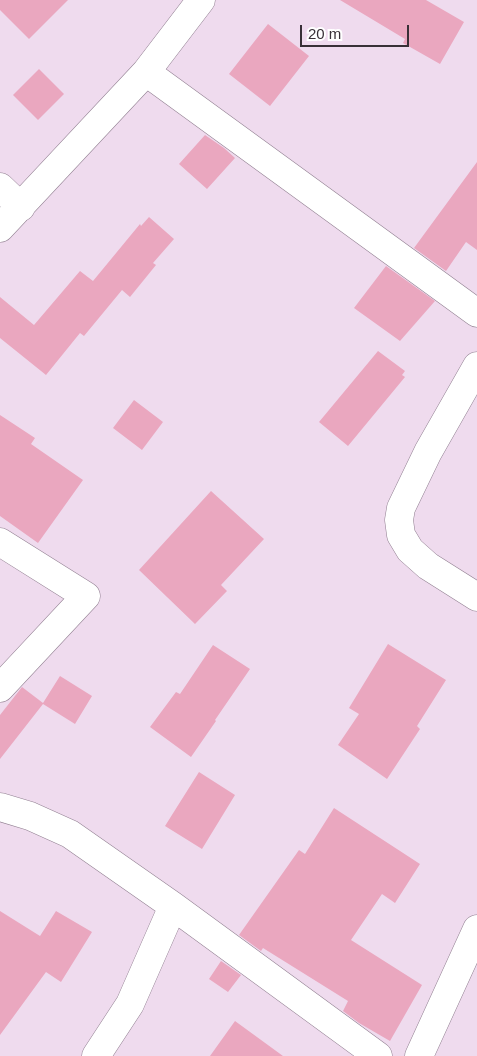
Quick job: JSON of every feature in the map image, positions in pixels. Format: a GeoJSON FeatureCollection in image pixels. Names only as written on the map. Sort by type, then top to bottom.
{"type":"FeatureCollection","features":[{"type":"Feature","properties":{"kind":"street"},"geometry":{"type":"LineString","coordinates":[[0,228],[146,72],[201,0]]}},
{"type":"Feature","properties":{"kind":"street"},"geometry":{"type":"LineString","coordinates":[[146,72],[477,312]]}},
{"type":"Feature","properties":{"kind":"street"},"geometry":{"type":"LineString","coordinates":[[0,187],[21,207]]}},
{"type":"Feature","properties":{"kind":"street"},"geometry":{"type":"LineString","coordinates":[[477,366],[428,452],[401,508],[399,520],[401,536],[410,550],[428,566],[477,596]]}},
{"type":"Feature","properties":{"kind":"street"},"geometry":{"type":"LineString","coordinates":[[0,542],[86,596],[0,688]]}},
{"type":"Feature","properties":{"kind":"street"},"geometry":{"type":"LineString","coordinates":[[1,810],[30,816],[70,834],[173,906],[378,1056]]}},
{"type":"Feature","properties":{"kind":"street"},"geometry":{"type":"LineString","coordinates":[[96,1056],[130,1004],[173,906]]}},
{"type":"Feature","properties":{"kind":"street"},"geometry":{"type":"LineString","coordinates":[[419,1056],[477,929]]}},
{"type":"Feature","properties":{"kind":"building"},"geometry":{"type":"Polygon","coordinates":[[[0,0],[68,0],[29,39],[0,10],[0,0]]]}},
{"type":"Feature","properties":{"kind":"building"},"geometry":{"type":"Polygon","coordinates":[[[340,0],[426,0],[464,22],[440,64],[403,43],[405,39],[340,0]]]}},
{"type":"Feature","properties":{"kind":"building"},"geometry":{"type":"Polygon","coordinates":[[[268,24],[309,56],[270,106],[229,74],[268,24]]]}},
{"type":"Feature","properties":{"kind":"building"},"geometry":{"type":"Polygon","coordinates":[[[39,69],[64,94],[38,120],[13,95],[39,69]]]}},
{"type":"Feature","properties":{"kind":"building"},"geometry":{"type":"Polygon","coordinates":[[[205,135],[235,158],[207,189],[179,164],[205,135]]]}},
{"type":"Feature","properties":{"kind":"building"},"geometry":{"type":"Polygon","coordinates":[[[477,162],[477,250],[466,242],[446,271],[414,248],[477,162]]]}},
{"type":"Feature","properties":{"kind":"building"},"geometry":{"type":"Polygon","coordinates":[[[149,217],[174,239],[153,263],[156,265],[130,297],[122,290],[84,336],[80,333],[46,375],[0,338],[0,297],[34,325],[80,271],[93,281],[140,224],[141,226],[149,217]]]}},
{"type":"Feature","properties":{"kind":"building"},"geometry":{"type":"Polygon","coordinates":[[[386,266],[435,301],[400,341],[354,308],[386,266]]]}},
{"type":"Feature","properties":{"kind":"building"},"geometry":{"type":"Polygon","coordinates":[[[378,351],[405,371],[402,375],[405,377],[348,446],[319,422],[378,351]]]}},
{"type":"Feature","properties":{"kind":"building"},"geometry":{"type":"Polygon","coordinates":[[[134,400],[163,422],[142,450],[113,428],[134,400]]]}},
{"type":"Feature","properties":{"kind":"building"},"geometry":{"type":"Polygon","coordinates":[[[0,415],[35,438],[31,444],[83,480],[38,543],[0,516],[0,415]]]}},
{"type":"Feature","properties":{"kind":"building"},"geometry":{"type":"Polygon","coordinates":[[[211,491],[264,539],[221,585],[227,591],[195,624],[139,570],[211,491]]]}},
{"type":"Feature","properties":{"kind":"building"},"geometry":{"type":"Polygon","coordinates":[[[388,644],[446,680],[417,726],[420,729],[387,779],[338,745],[359,714],[349,708],[388,644]]]}},
{"type":"Feature","properties":{"kind":"building"},"geometry":{"type":"Polygon","coordinates":[[[213,645],[250,669],[191,757],[150,727],[176,692],[180,694],[213,645]]]}},
{"type":"Feature","properties":{"kind":"building"},"geometry":{"type":"Polygon","coordinates":[[[60,676],[92,696],[75,724],[43,704],[0,759],[0,715],[22,687],[43,703],[60,676]]]}},
{"type":"Feature","properties":{"kind":"building"},"geometry":{"type":"Polygon","coordinates":[[[199,772],[235,795],[202,849],[165,826],[199,772]]]}},
{"type":"Feature","properties":{"kind":"building"},"geometry":{"type":"Polygon","coordinates":[[[334,808],[420,864],[395,903],[382,894],[351,940],[422,985],[390,1041],[359,1023],[343,1011],[348,1001],[263,948],[261,951],[239,935],[299,850],[305,854],[334,808]]]}},
{"type":"Feature","properties":{"kind":"building"},"geometry":{"type":"Polygon","coordinates":[[[0,911],[40,936],[56,911],[92,932],[61,982],[46,972],[0,1035],[0,911]]]}},
{"type":"Feature","properties":{"kind":"building"},"geometry":{"type":"Polygon","coordinates":[[[221,961],[241,975],[228,992],[209,979],[221,961]]]}},
{"type":"Feature","properties":{"kind":"building"},"geometry":{"type":"Polygon","coordinates":[[[235,1021],[283,1056],[210,1056],[235,1021]]]}}]}
